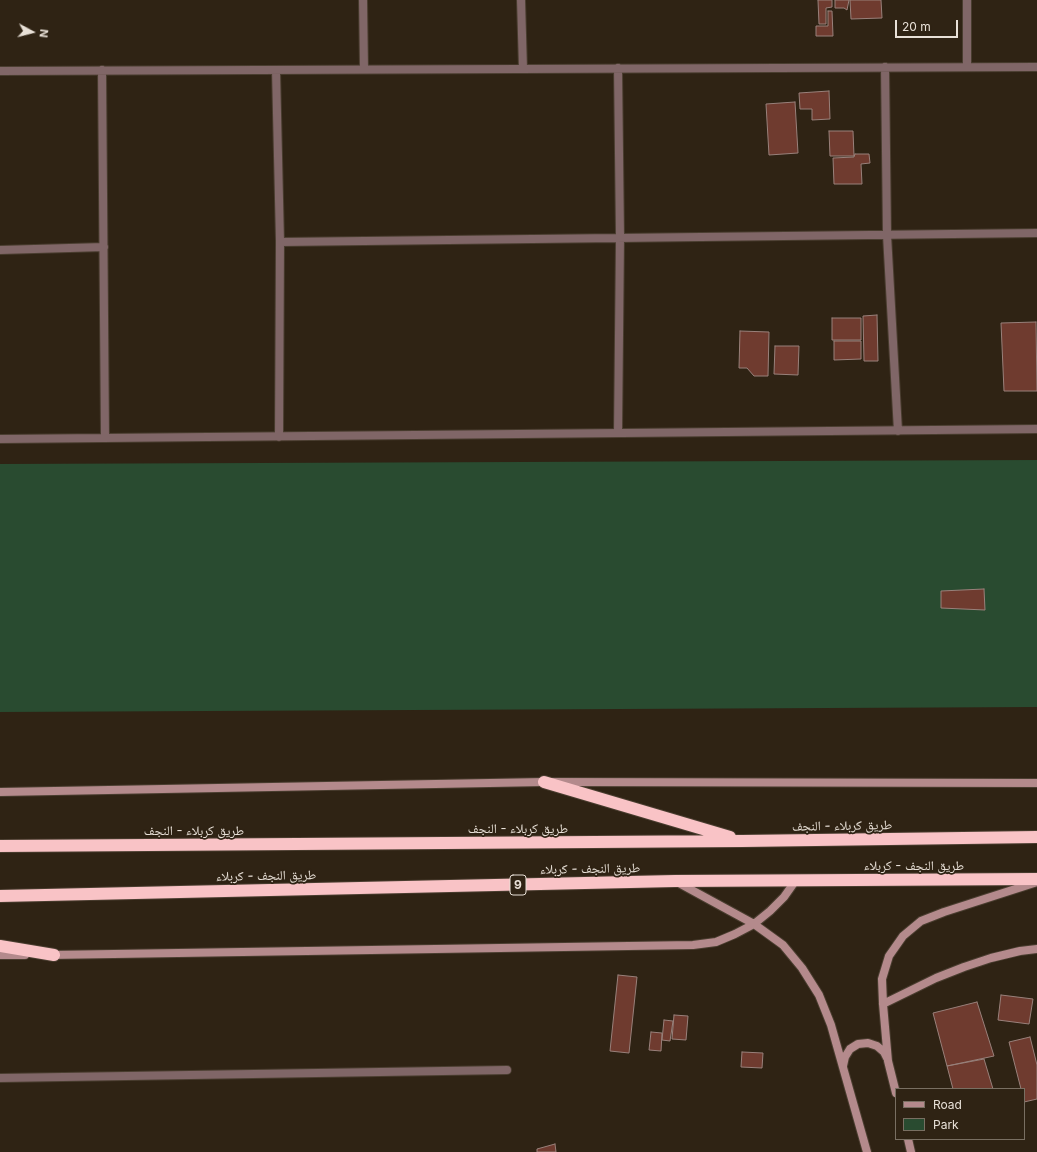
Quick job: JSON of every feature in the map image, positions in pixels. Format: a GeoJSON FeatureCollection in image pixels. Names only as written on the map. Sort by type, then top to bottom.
{"type":"FeatureCollection","features":[{"type":"Feature","properties":{"kind":"highway"},"geometry":{"type":"LineString","coordinates":[[544,782],[742,841]]}},
{"type":"Feature","properties":{"kind":"highway","name":"طريق کربلاء - النجف"},"geometry":{"type":"LineString","coordinates":[[0,846],[742,841],[1037,837]]}},
{"type":"Feature","properties":{"kind":"highway","name":"طريق النجف - کربلاء"},"geometry":{"type":"LineString","coordinates":[[0,896],[675,881],[1037,879]]}},
{"type":"Feature","properties":{"kind":"highway"},"geometry":{"type":"LineString","coordinates":[[0,946],[54,955]]}},
{"type":"Feature","properties":{"kind":"main road"},"geometry":{"type":"LineString","coordinates":[[0,792],[544,782],[1037,783]]}},
{"type":"Feature","properties":{"kind":"main road"},"geometry":{"type":"LineString","coordinates":[[0,954],[54,955],[693,946],[716,942],[754,924],[784,897],[796,880]]}},
{"type":"Feature","properties":{"kind":"main road"},"geometry":{"type":"LineString","coordinates":[[675,881],[754,924],[784,945],[802,968],[819,995],[831,1025],[867,1152]]}},
{"type":"Feature","properties":{"kind":"main road"},"geometry":{"type":"LineString","coordinates":[[895,1089],[888,1061],[883,1004],[882,980],[889,956],[903,936],[922,921],[1037,882]]}},
{"type":"Feature","properties":{"kind":"main road"},"geometry":{"type":"LineString","coordinates":[[883,1004],[936,978],[964,967],[1020,951],[1037,949]]}},
{"type":"Feature","properties":{"kind":"main road"},"geometry":{"type":"LineString","coordinates":[[843,1067],[847,1053],[858,1044],[868,1043],[877,1046],[884,1052],[888,1061]]}},
{"type":"Feature","properties":{"kind":"main road"},"geometry":{"type":"LineString","coordinates":[[908,1140],[911,1152]]}},
{"type":"Feature","properties":{"kind":"street"},"geometry":{"type":"LineString","coordinates":[[363,0],[364,69]]}},
{"type":"Feature","properties":{"kind":"street"},"geometry":{"type":"LineString","coordinates":[[521,0],[523,68]]}},
{"type":"Feature","properties":{"kind":"street"},"geometry":{"type":"LineString","coordinates":[[967,0],[967,67]]}},
{"type":"Feature","properties":{"kind":"street"},"geometry":{"type":"LineString","coordinates":[[0,70],[1037,66]]}},
{"type":"Feature","properties":{"kind":"street"},"geometry":{"type":"LineString","coordinates":[[885,67],[887,235],[898,431]]}},
{"type":"Feature","properties":{"kind":"street"},"geometry":{"type":"LineString","coordinates":[[618,68],[620,238],[618,433]]}},
{"type":"Feature","properties":{"kind":"street"},"geometry":{"type":"LineString","coordinates":[[102,70],[105,438]]}},
{"type":"Feature","properties":{"kind":"street"},"geometry":{"type":"LineString","coordinates":[[276,70],[280,242],[279,436]]}},
{"type":"Feature","properties":{"kind":"street"},"geometry":{"type":"LineString","coordinates":[[280,242],[1037,233]]}},
{"type":"Feature","properties":{"kind":"street"},"geometry":{"type":"LineString","coordinates":[[0,250],[104,247]]}},
{"type":"Feature","properties":{"kind":"street"},"geometry":{"type":"LineString","coordinates":[[0,439],[1037,429]]}},
{"type":"Feature","properties":{"kind":"street"},"geometry":{"type":"LineString","coordinates":[[0,1078],[507,1070]]}},
{"type":"Feature","properties":{"kind":"green space"},"geometry":{"type":"Polygon","coordinates":[[[1037,460],[1037,707],[0,712],[0,464],[1037,460]]]}},
{"type":"Feature","properties":{"kind":"building"},"geometry":{"type":"Polygon","coordinates":[[[818,0],[832,0],[832,7],[826,8],[826,24],[819,24],[818,0]]]}},
{"type":"Feature","properties":{"kind":"building"},"geometry":{"type":"Polygon","coordinates":[[[835,0],[849,0],[847,10],[844,8],[835,8],[835,0]]]}},
{"type":"Feature","properties":{"kind":"building"},"geometry":{"type":"Polygon","coordinates":[[[850,0],[881,0],[882,18],[851,19],[850,0]]]}},
{"type":"Feature","properties":{"kind":"building"},"geometry":{"type":"Polygon","coordinates":[[[828,11],[832,11],[833,36],[816,36],[816,26],[828,26],[828,11]]]}},
{"type":"Feature","properties":{"kind":"building"},"geometry":{"type":"Polygon","coordinates":[[[829,91],[830,119],[812,120],[812,109],[800,109],[799,93],[829,91]]]}},
{"type":"Feature","properties":{"kind":"building"},"geometry":{"type":"Polygon","coordinates":[[[795,102],[798,153],[769,155],[766,104],[795,102]]]}},
{"type":"Feature","properties":{"kind":"building"},"geometry":{"type":"Polygon","coordinates":[[[829,131],[853,131],[854,156],[830,156],[829,131]]]}},
{"type":"Feature","properties":{"kind":"building"},"geometry":{"type":"Polygon","coordinates":[[[855,154],[869,154],[870,163],[861,164],[862,184],[834,184],[833,158],[854,157],[855,154]]]}},
{"type":"Feature","properties":{"kind":"building"},"geometry":{"type":"Polygon","coordinates":[[[877,315],[878,361],[864,361],[863,316],[877,315]]]}},
{"type":"Feature","properties":{"kind":"building"},"geometry":{"type":"Polygon","coordinates":[[[832,318],[861,318],[861,340],[832,340],[832,318]]]}},
{"type":"Feature","properties":{"kind":"building"},"geometry":{"type":"Polygon","coordinates":[[[1036,322],[1037,391],[1004,391],[1001,323],[1036,322]]]}},
{"type":"Feature","properties":{"kind":"building"},"geometry":{"type":"Polygon","coordinates":[[[740,331],[769,332],[768,376],[754,376],[747,368],[739,368],[740,331]]]}},
{"type":"Feature","properties":{"kind":"building"},"geometry":{"type":"Polygon","coordinates":[[[834,341],[861,341],[861,359],[834,360],[834,341]]]}},
{"type":"Feature","properties":{"kind":"building"},"geometry":{"type":"Polygon","coordinates":[[[775,346],[799,346],[798,375],[774,374],[775,346]]]}},
{"type":"Feature","properties":{"kind":"building"},"geometry":{"type":"Polygon","coordinates":[[[984,589],[985,610],[941,608],[941,591],[984,589]]]}},
{"type":"Feature","properties":{"kind":"building"},"geometry":{"type":"Polygon","coordinates":[[[618,975],[637,977],[629,1053],[610,1051],[618,975]]]}},
{"type":"Feature","properties":{"kind":"building"},"geometry":{"type":"Polygon","coordinates":[[[1001,995],[1033,999],[1029,1024],[998,1020],[1001,995]]]}},
{"type":"Feature","properties":{"kind":"building"},"geometry":{"type":"Polygon","coordinates":[[[977,1002],[994,1056],[947,1066],[933,1013],[977,1002]]]}},
{"type":"Feature","properties":{"kind":"building"},"geometry":{"type":"Polygon","coordinates":[[[674,1015],[688,1016],[686,1040],[672,1039],[674,1015]]]}},
{"type":"Feature","properties":{"kind":"building"},"geometry":{"type":"Polygon","coordinates":[[[664,1020],[673,1021],[670,1041],[662,1040],[664,1020]]]}},
{"type":"Feature","properties":{"kind":"building"},"geometry":{"type":"Polygon","coordinates":[[[651,1032],[662,1033],[661,1051],[649,1050],[651,1032]]]}},
{"type":"Feature","properties":{"kind":"building"},"geometry":{"type":"Polygon","coordinates":[[[1030,1037],[1037,1065],[1037,1099],[1025,1102],[1025,1088],[1021,1088],[1009,1042],[1030,1037]]]}},
{"type":"Feature","properties":{"kind":"building"},"geometry":{"type":"Polygon","coordinates":[[[742,1052],[763,1053],[762,1068],[741,1067],[742,1052]]]}},
{"type":"Feature","properties":{"kind":"building"},"geometry":{"type":"Polygon","coordinates":[[[984,1059],[993,1088],[953,1088],[947,1066],[984,1059]]]}},
{"type":"Feature","properties":{"kind":"building"},"geometry":{"type":"Polygon","coordinates":[[[555,1144],[556,1152],[537,1152],[537,1149],[555,1144]]]}}]}
